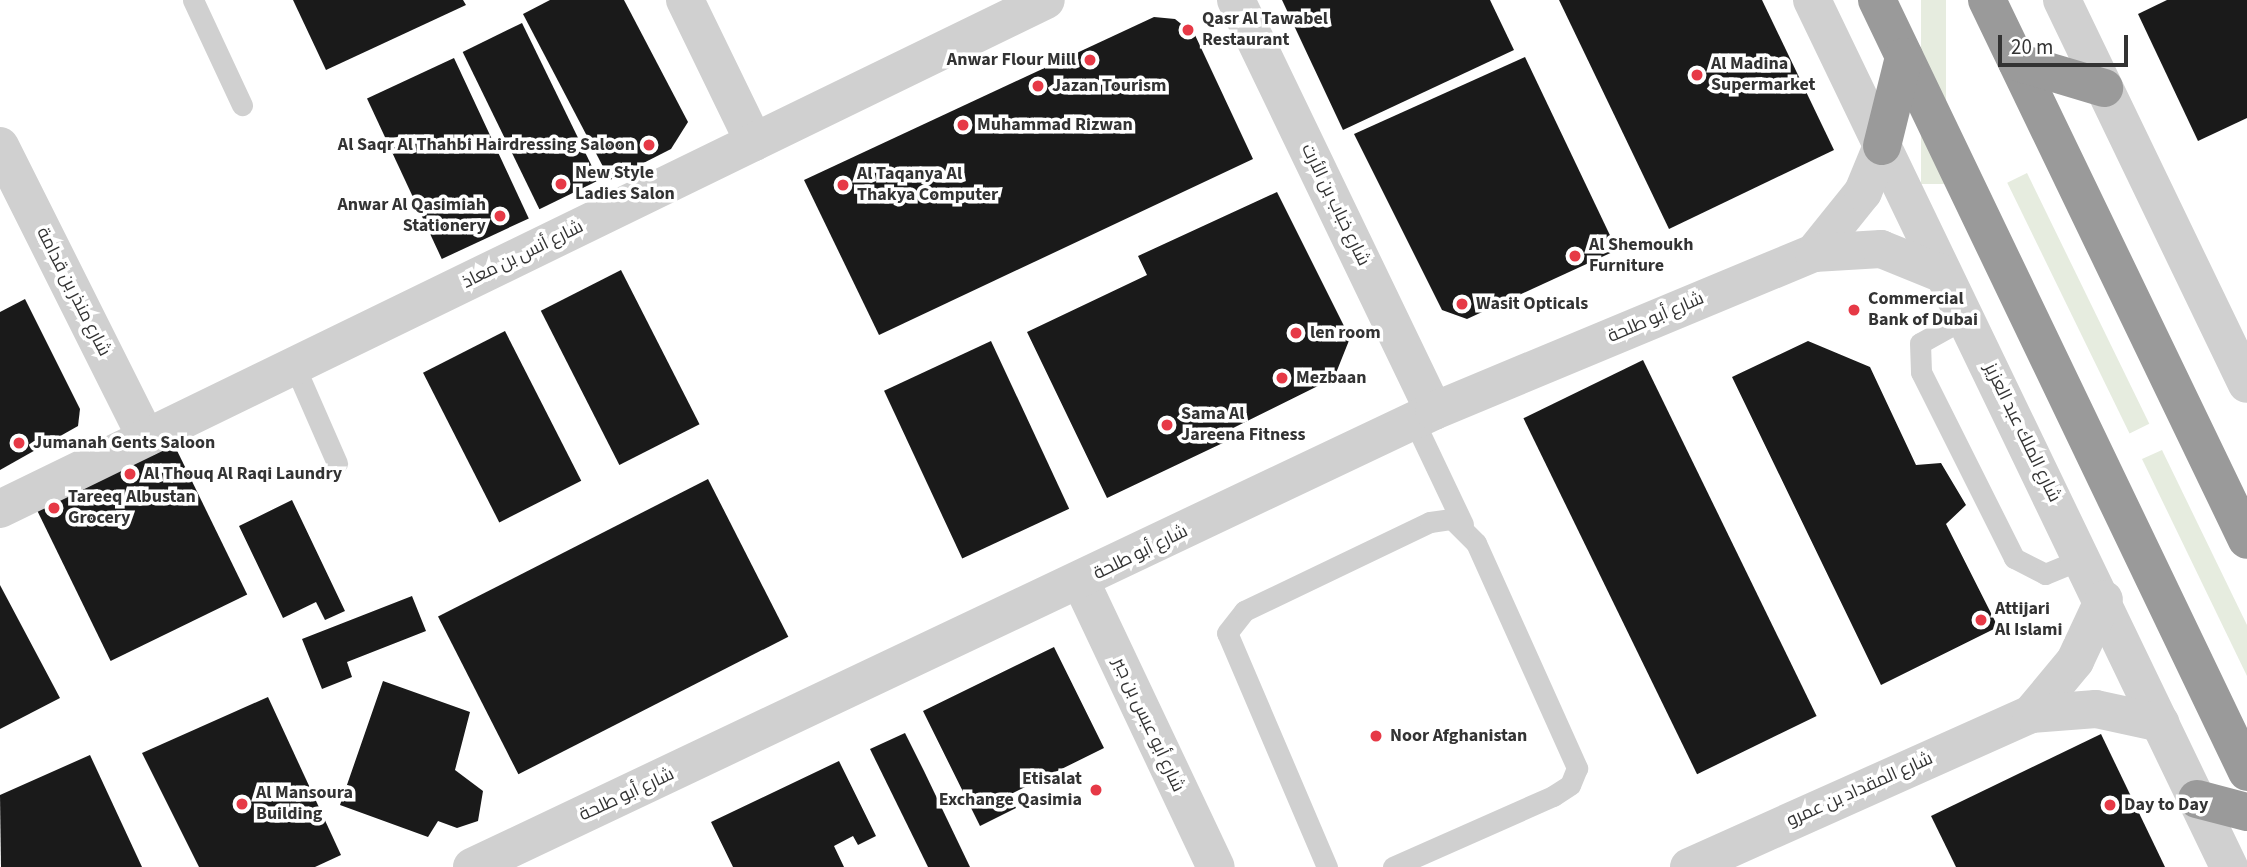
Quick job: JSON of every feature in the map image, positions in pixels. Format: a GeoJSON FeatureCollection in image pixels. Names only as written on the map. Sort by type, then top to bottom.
{"type":"FeatureCollection","features":[{"type":"Feature","properties":{"kind":"highway"},"geometry":{"type":"LineString","coordinates":[[1877,0],[2247,772]]}},
{"type":"Feature","properties":{"kind":"highway"},"geometry":{"type":"LineString","coordinates":[[1987,0],[2247,540]]}},
{"type":"Feature","properties":{"kind":"highway"},"geometry":{"type":"LineString","coordinates":[[1882,146],[1904,57]]}},
{"type":"Feature","properties":{"kind":"highway"},"geometry":{"type":"LineString","coordinates":[[2017,62],[2104,88]]}},
{"type":"Feature","properties":{"kind":"highway"},"geometry":{"type":"LineString","coordinates":[[2197,799],[2247,812]]}},
{"type":"Feature","properties":{"kind":"street"},"geometry":{"type":"LineString","coordinates":[[685,0],[754,142]]}},
{"type":"Feature","properties":{"kind":"street","name":"شارع أنس بن معاذ"},"geometry":{"type":"LineString","coordinates":[[0,509],[1046,0]]}},
{"type":"Feature","properties":{"kind":"street","name":"شارع خباب بن الأرت"},"geometry":{"type":"LineString","coordinates":[[1236,0],[1424,416]]}},
{"type":"Feature","properties":{"kind":"street","name":"شارع الملك عبد العزيز"},"geometry":{"type":"LineString","coordinates":[[1812,0],[1943,274],[2104,599],[2229,867]]}},
{"type":"Feature","properties":{"kind":"street"},"geometry":{"type":"LineString","coordinates":[[2062,0],[2247,384]]}},
{"type":"Feature","properties":{"kind":"street","name":"شارع منذر بن قدامة"},"geometry":{"type":"LineString","coordinates":[[0,146],[146,438]]}},
{"type":"Feature","properties":{"kind":"street","name":"شارع أبو طلحة"},"geometry":{"type":"LineString","coordinates":[[1814,253],[1863,192],[1882,146]]}},
{"type":"Feature","properties":{"kind":"street","name":"شارع أبو طلحة"},"geometry":{"type":"LineString","coordinates":[[472,867],[1081,582],[1424,416],[1814,253],[1881,250],[1943,274]]}},
{"type":"Feature","properties":{"kind":"street","name":"شارع أبو عبس بن جبر"},"geometry":{"type":"LineString","coordinates":[[1081,582],[1216,867]]}},
{"type":"Feature","properties":{"kind":"street","name":"شارع المقداد بن عمرو"},"geometry":{"type":"LineString","coordinates":[[2031,714],[2075,662],[2104,599]]}},
{"type":"Feature","properties":{"kind":"street","name":"شارع المقداد بن عمرو"},"geometry":{"type":"LineString","coordinates":[[1689,867],[2031,714],[2096,709],[2161,723]]}},
{"type":"Feature","properties":{"kind":"lane"},"geometry":{"type":"LineString","coordinates":[[193,0],[242,105]]}},
{"type":"Feature","properties":{"kind":"lane"},"geometry":{"type":"LineString","coordinates":[[1965,318],[1920,343],[1922,372],[2014,558],[2045,574],[2084,558]]}},
{"type":"Feature","properties":{"kind":"lane"},"geometry":{"type":"LineString","coordinates":[[295,367],[337,463]]}},
{"type":"Feature","properties":{"kind":"lane"},"geometry":{"type":"LineString","coordinates":[[1393,867],[1553,796],[1570,785],[1577,768],[1463,524],[1424,416]]}},
{"type":"Feature","properties":{"kind":"lane"},"geometry":{"type":"LineString","coordinates":[[1327,867],[1230,652],[1230,624],[1244,611],[1430,522],[1463,524]]}},
{"type":"Feature","properties":{"kind":"shaded area"},"geometry":{"type":"Polygon","coordinates":[[[1921,0],[1946,0],[1946,184],[1921,184],[1921,0]]]}},
{"type":"Feature","properties":{"kind":"shaded area"},"geometry":{"type":"Polygon","coordinates":[[[2027,173],[2149,424],[2130,433],[2007,183],[2027,173]]]}},
{"type":"Feature","properties":{"kind":"shaded area"},"geometry":{"type":"Polygon","coordinates":[[[2162,450],[2247,625],[2247,676],[2142,459],[2162,450]]]}},
{"type":"Feature","properties":{"kind":"building"},"geometry":{"type":"Polygon","coordinates":[[[293,0],[463,0],[466,5],[326,70],[293,0]]]}},
{"type":"Feature","properties":{"kind":"building"},"geometry":{"type":"Polygon","coordinates":[[[550,0],[624,0],[688,122],[671,149],[610,180],[523,14],[550,0]]]}},
{"type":"Feature","properties":{"kind":"building"},"geometry":{"type":"Polygon","coordinates":[[[1282,0],[1490,0],[1514,50],[1343,130],[1282,0]]]}},
{"type":"Feature","properties":{"kind":"building","name":"Al Madina Supermarket"},"geometry":{"type":"Polygon","coordinates":[[[1559,0],[1762,0],[1834,150],[1669,229],[1559,0]]]}},
{"type":"Feature","properties":{"kind":"building"},"geometry":{"type":"Polygon","coordinates":[[[2167,0],[2247,0],[2247,118],[2198,141],[2138,14],[2167,0]]]}},
{"type":"Feature","properties":{"kind":"building"},"geometry":{"type":"Polygon","coordinates":[[[1154,17],[1175,19],[1195,35],[1253,159],[879,335],[804,180],[1154,17]]]}},
{"type":"Feature","properties":{"kind":"building"},"geometry":{"type":"Polygon","coordinates":[[[522,23],[599,180],[539,209],[463,52],[522,23]]]}},
{"type":"Feature","properties":{"kind":"building"},"geometry":{"type":"Polygon","coordinates":[[[1525,57],[1617,250],[1467,319],[1442,310],[1354,134],[1525,57]]]}},
{"type":"Feature","properties":{"kind":"building"},"geometry":{"type":"Polygon","coordinates":[[[454,58],[529,218],[442,259],[367,99],[454,58]]]}},
{"type":"Feature","properties":{"kind":"building"},"geometry":{"type":"Polygon","coordinates":[[[1277,192],[1350,338],[1334,378],[1223,433],[1227,441],[1107,498],[1027,332],[1147,275],[1138,256],[1277,192]]]}},
{"type":"Feature","properties":{"kind":"building"},"geometry":{"type":"Polygon","coordinates":[[[621,270],[700,424],[619,465],[541,311],[621,270]]]}},
{"type":"Feature","properties":{"kind":"building"},"geometry":{"type":"Polygon","coordinates":[[[25,299],[80,409],[78,426],[0,470],[0,312],[25,299]]]}},
{"type":"Feature","properties":{"kind":"building"},"geometry":{"type":"Polygon","coordinates":[[[505,331],[581,481],[499,522],[423,373],[505,331]]]}},
{"type":"Feature","properties":{"kind":"building"},"geometry":{"type":"Polygon","coordinates":[[[991,341],[1069,509],[962,559],[884,391],[991,341]]]}},
{"type":"Feature","properties":{"kind":"building"},"geometry":{"type":"Polygon","coordinates":[[[1808,341],[1870,367],[1916,465],[1941,463],[1966,505],[1946,524],[1998,627],[1881,685],[1732,377],[1808,341]]]}},
{"type":"Feature","properties":{"kind":"building"},"geometry":{"type":"Polygon","coordinates":[[[1643,360],[1817,716],[1697,774],[1523,418],[1643,360]]]}},
{"type":"Feature","properties":{"kind":"building"},"geometry":{"type":"Polygon","coordinates":[[[167,430],[247,594],[111,661],[30,497],[167,430]]]}},
{"type":"Feature","properties":{"kind":"building"},"geometry":{"type":"Polygon","coordinates":[[[708,479],[788,637],[518,774],[438,617],[708,479]]]}},
{"type":"Feature","properties":{"kind":"building"},"geometry":{"type":"Polygon","coordinates":[[[292,500],[345,611],[325,620],[316,602],[283,618],[239,526],[292,500]]]}},
{"type":"Feature","properties":{"kind":"building"},"geometry":{"type":"Polygon","coordinates":[[[0,585],[60,698],[0,729],[0,585]]]}},
{"type":"Feature","properties":{"kind":"building"},"geometry":{"type":"Polygon","coordinates":[[[412,596],[426,631],[347,662],[352,677],[322,689],[302,639],[412,596]]]}},
{"type":"Feature","properties":{"kind":"building"},"geometry":{"type":"Polygon","coordinates":[[[1054,647],[1104,748],[1009,795],[1016,808],[980,826],[923,711],[1054,647]]]}},
{"type":"Feature","properties":{"kind":"building"},"geometry":{"type":"Polygon","coordinates":[[[383,681],[470,712],[455,770],[483,791],[478,821],[457,828],[438,821],[428,837],[340,805],[383,681]]]}},
{"type":"Feature","properties":{"kind":"building","name":"Al Mansoura Building"},"geometry":{"type":"Polygon","coordinates":[[[268,697],[341,855],[315,867],[199,867],[142,753],[268,697]]]}},
{"type":"Feature","properties":{"kind":"building"},"geometry":{"type":"Polygon","coordinates":[[[905,733],[970,867],[928,867],[870,749],[905,733]]]}},
{"type":"Feature","properties":{"kind":"building"},"geometry":{"type":"Polygon","coordinates":[[[2101,734],[2165,867],[1956,867],[1931,816],[2101,734]]]}},
{"type":"Feature","properties":{"kind":"building"},"geometry":{"type":"Polygon","coordinates":[[[90,755],[142,867],[1,867],[0,795],[90,755]]]}},
{"type":"Feature","properties":{"kind":"building"},"geometry":{"type":"Polygon","coordinates":[[[839,761],[876,836],[858,845],[853,836],[834,846],[844,867],[733,867],[711,822],[839,761]]]}},
{"type":"Feature","properties":{"kind":"place","name":"Qasr Al Tawabel Restaurant"},"geometry":{"type":"Point","coordinates":[1188,30]}},
{"type":"Feature","properties":{"kind":"place","name":"Anwar Flour Mill"},"geometry":{"type":"Point","coordinates":[1090,60]}},
{"type":"Feature","properties":{"kind":"place","name":"Al Madina Supermarket"},"geometry":{"type":"Point","coordinates":[1697,75]}},
{"type":"Feature","properties":{"kind":"place","name":"Jazan Tourism"},"geometry":{"type":"Point","coordinates":[1038,86]}},
{"type":"Feature","properties":{"kind":"place","name":"Muhammad Rizwan"},"geometry":{"type":"Point","coordinates":[963,125]}},
{"type":"Feature","properties":{"kind":"place","name":"Al Saqr Al Thahbi Hairdressing Saloon"},"geometry":{"type":"Point","coordinates":[649,145]}},
{"type":"Feature","properties":{"kind":"place","name":"New Style Ladies Salon"},"geometry":{"type":"Point","coordinates":[561,184]}},
{"type":"Feature","properties":{"kind":"place","name":"Al Taqanya Al Thakya Computer"},"geometry":{"type":"Point","coordinates":[843,185]}},
{"type":"Feature","properties":{"kind":"place","name":"Anwar Al Qasimiah Stationery"},"geometry":{"type":"Point","coordinates":[500,216]}},
{"type":"Feature","properties":{"kind":"place","name":"Al Shemoukh Furniture"},"geometry":{"type":"Point","coordinates":[1575,256]}},
{"type":"Feature","properties":{"kind":"place","name":"Wasit Opticals"},"geometry":{"type":"Point","coordinates":[1462,304]}},
{"type":"Feature","properties":{"kind":"place","name":"Commercial Bank of Dubai"},"geometry":{"type":"Point","coordinates":[1854,310]}},
{"type":"Feature","properties":{"kind":"place","name":"len room"},"geometry":{"type":"Point","coordinates":[1296,333]}},
{"type":"Feature","properties":{"kind":"place","name":"Mezbaan"},"geometry":{"type":"Point","coordinates":[1282,378]}},
{"type":"Feature","properties":{"kind":"place","name":"Sama Al Jareena Fitness"},"geometry":{"type":"Point","coordinates":[1167,425]}},
{"type":"Feature","properties":{"kind":"place","name":"Jumanah Gents Saloon"},"geometry":{"type":"Point","coordinates":[19,443]}},
{"type":"Feature","properties":{"kind":"place","name":"Al Thouq Al Raqi Laundry"},"geometry":{"type":"Point","coordinates":[130,474]}},
{"type":"Feature","properties":{"kind":"place","name":"Tareeq Albustan Grocery"},"geometry":{"type":"Point","coordinates":[54,508]}},
{"type":"Feature","properties":{"kind":"place","name":"Attijari Al Islami"},"geometry":{"type":"Point","coordinates":[1981,620]}},
{"type":"Feature","properties":{"kind":"place","name":"Noor Afghanistan"},"geometry":{"type":"Point","coordinates":[1376,736]}},
{"type":"Feature","properties":{"kind":"place","name":"Etisalat Exchange Qasimia"},"geometry":{"type":"Point","coordinates":[1096,790]}},
{"type":"Feature","properties":{"kind":"place","name":"Al Mansoura Building"},"geometry":{"type":"Point","coordinates":[242,804]}},
{"type":"Feature","properties":{"kind":"place","name":"Day to Day"},"geometry":{"type":"Point","coordinates":[2110,805]}}]}
